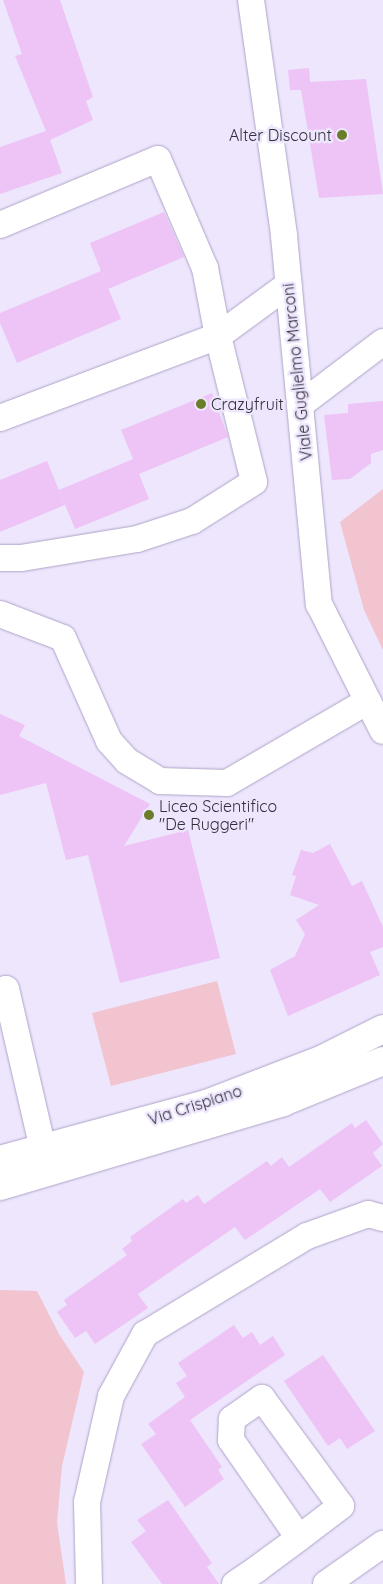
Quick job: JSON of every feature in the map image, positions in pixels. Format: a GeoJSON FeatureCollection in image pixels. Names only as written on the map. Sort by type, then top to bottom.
{"type":"FeatureCollection","features":[{"type":"Feature","properties":{"kind":"main road","name":"Via Crispiano"},"geometry":{"type":"LineString","coordinates":[[0,1160],[206,1104],[323,1059],[383,1028]]}},
{"type":"Feature","properties":{"kind":"main road","name":"Via Crispiano"},"geometry":{"type":"LineString","coordinates":[[0,1186],[283,1102],[383,1061]]}},
{"type":"Feature","properties":{"kind":"street","name":"Viale Guglielmo Marconi"},"geometry":{"type":"LineString","coordinates":[[251,0],[288,285],[319,604],[383,731]]}},
{"type":"Feature","properties":{"kind":"street"},"geometry":{"type":"LineString","coordinates":[[0,225],[158,159],[205,268],[218,336],[254,482],[192,521],[137,539],[21,558],[0,558]]}},
{"type":"Feature","properties":{"kind":"street"},"geometry":{"type":"LineString","coordinates":[[0,418],[218,336],[288,285]]}},
{"type":"Feature","properties":{"kind":"street"},"geometry":{"type":"LineString","coordinates":[[300,405],[383,342]]}},
{"type":"Feature","properties":{"kind":"street"},"geometry":{"type":"LineString","coordinates":[[0,614],[63,638],[109,741],[127,761],[160,781],[227,783],[368,701]]}},
{"type":"Feature","properties":{"kind":"street"},"geometry":{"type":"LineString","coordinates":[[0,991],[6,989],[42,1149]]}},
{"type":"Feature","properties":{"kind":"street"},"geometry":{"type":"LineString","coordinates":[[89,1584],[89,1492],[112,1396],[145,1334],[307,1236],[368,1214],[383,1218]]}},
{"type":"Feature","properties":{"kind":"street"},"geometry":{"type":"LineString","coordinates":[[235,1584],[262,1576],[299,1538],[341,1506],[262,1398],[232,1419],[231,1440],[299,1538]]}},
{"type":"Feature","properties":{"kind":"street"},"geometry":{"type":"LineString","coordinates":[[326,1584],[383,1544]]}},
{"type":"Feature","properties":{"kind":"shaded area"},"geometry":{"type":"Polygon","coordinates":[[[383,489],[383,650],[364,610],[340,522],[383,489]]]}},
{"type":"Feature","properties":{"kind":"shaded area"},"geometry":{"type":"Polygon","coordinates":[[[217,981],[236,1054],[111,1086],[92,1013],[217,981]]]}},
{"type":"Feature","properties":{"kind":"shaded area"},"geometry":{"type":"Polygon","coordinates":[[[0,1290],[37,1291],[59,1334],[84,1372],[62,1466],[57,1523],[66,1584],[0,1584],[0,1290]]]}},
{"type":"Feature","properties":{"kind":"building"},"geometry":{"type":"Polygon","coordinates":[[[3,0],[60,0],[93,97],[86,101],[93,120],[50,140],[62,173],[0,194],[0,147],[46,131],[15,56],[22,54],[3,0]]]}},
{"type":"Feature","properties":{"kind":"building","name":"Alter Discount"},"geometry":{"type":"Polygon","coordinates":[[[309,68],[310,82],[366,79],[383,194],[319,198],[301,90],[290,90],[288,70],[309,68]]]}},
{"type":"Feature","properties":{"kind":"building"},"geometry":{"type":"Polygon","coordinates":[[[164,212],[184,257],[108,289],[90,243],[164,212]]]}},
{"type":"Feature","properties":{"kind":"building"},"geometry":{"type":"Polygon","coordinates":[[[101,271],[121,319],[17,363],[0,323],[0,313],[101,271]]]}},
{"type":"Feature","properties":{"kind":"building"},"geometry":{"type":"Polygon","coordinates":[[[212,393],[228,437],[139,474],[149,499],[75,529],[59,490],[133,459],[121,430],[212,393]]]}},
{"type":"Feature","properties":{"kind":"building"},"geometry":{"type":"Polygon","coordinates":[[[383,401],[383,450],[371,454],[371,463],[350,479],[332,480],[324,415],[348,413],[348,404],[383,401]]]}},
{"type":"Feature","properties":{"kind":"building"},"geometry":{"type":"Polygon","coordinates":[[[47,461],[65,505],[0,532],[0,480],[47,461]]]}},
{"type":"Feature","properties":{"kind":"building"},"geometry":{"type":"Polygon","coordinates":[[[0,714],[25,725],[19,736],[150,804],[124,846],[188,830],[220,958],[120,983],[88,855],[66,860],[46,783],[0,795],[0,714]]]}},
{"type":"Feature","properties":{"kind":"building"},"geometry":{"type":"Polygon","coordinates":[[[330,844],[352,886],[362,881],[383,927],[383,947],[370,952],[380,975],[288,1016],[270,970],[295,956],[305,934],[296,920],[319,905],[290,895],[296,876],[292,875],[301,850],[313,853],[330,844]]]}},
{"type":"Feature","properties":{"kind":"building"},"geometry":{"type":"Polygon","coordinates":[[[366,1120],[383,1144],[373,1153],[382,1166],[330,1202],[320,1189],[245,1240],[235,1227],[138,1294],[148,1308],[95,1344],[86,1331],[75,1338],[57,1312],[67,1305],[64,1300],[127,1255],[122,1249],[132,1241],[130,1237],[183,1199],[186,1203],[198,1195],[204,1204],[267,1161],[271,1166],[282,1157],[289,1167],[352,1123],[355,1128],[366,1120]]]}},
{"type":"Feature","properties":{"kind":"building"},"geometry":{"type":"Polygon","coordinates":[[[234,1325],[243,1338],[252,1332],[260,1345],[273,1336],[285,1355],[190,1420],[222,1467],[218,1470],[224,1479],[185,1507],[141,1444],[156,1434],[148,1424],[185,1397],[176,1383],[187,1376],[178,1363],[234,1325]]]}},
{"type":"Feature","properties":{"kind":"building"},"geometry":{"type":"Polygon","coordinates":[[[323,1355],[375,1431],[347,1449],[340,1438],[328,1446],[284,1381],[323,1355]]]}},
{"type":"Feature","properties":{"kind":"building"},"geometry":{"type":"Polygon","coordinates":[[[168,1500],[212,1563],[207,1567],[219,1584],[162,1584],[131,1542],[146,1531],[137,1520],[168,1500]]]}},
{"type":"Feature","properties":{"kind":"place","name":"Alter Discount"},"geometry":{"type":"Point","coordinates":[342,135]}},
{"type":"Feature","properties":{"kind":"place","name":"Crazyfruit"},"geometry":{"type":"Point","coordinates":[201,404]}},
{"type":"Feature","properties":{"kind":"place","name":"Liceo Scientifico \"De Ruggeri\""},"geometry":{"type":"Point","coordinates":[149,815]}}]}
